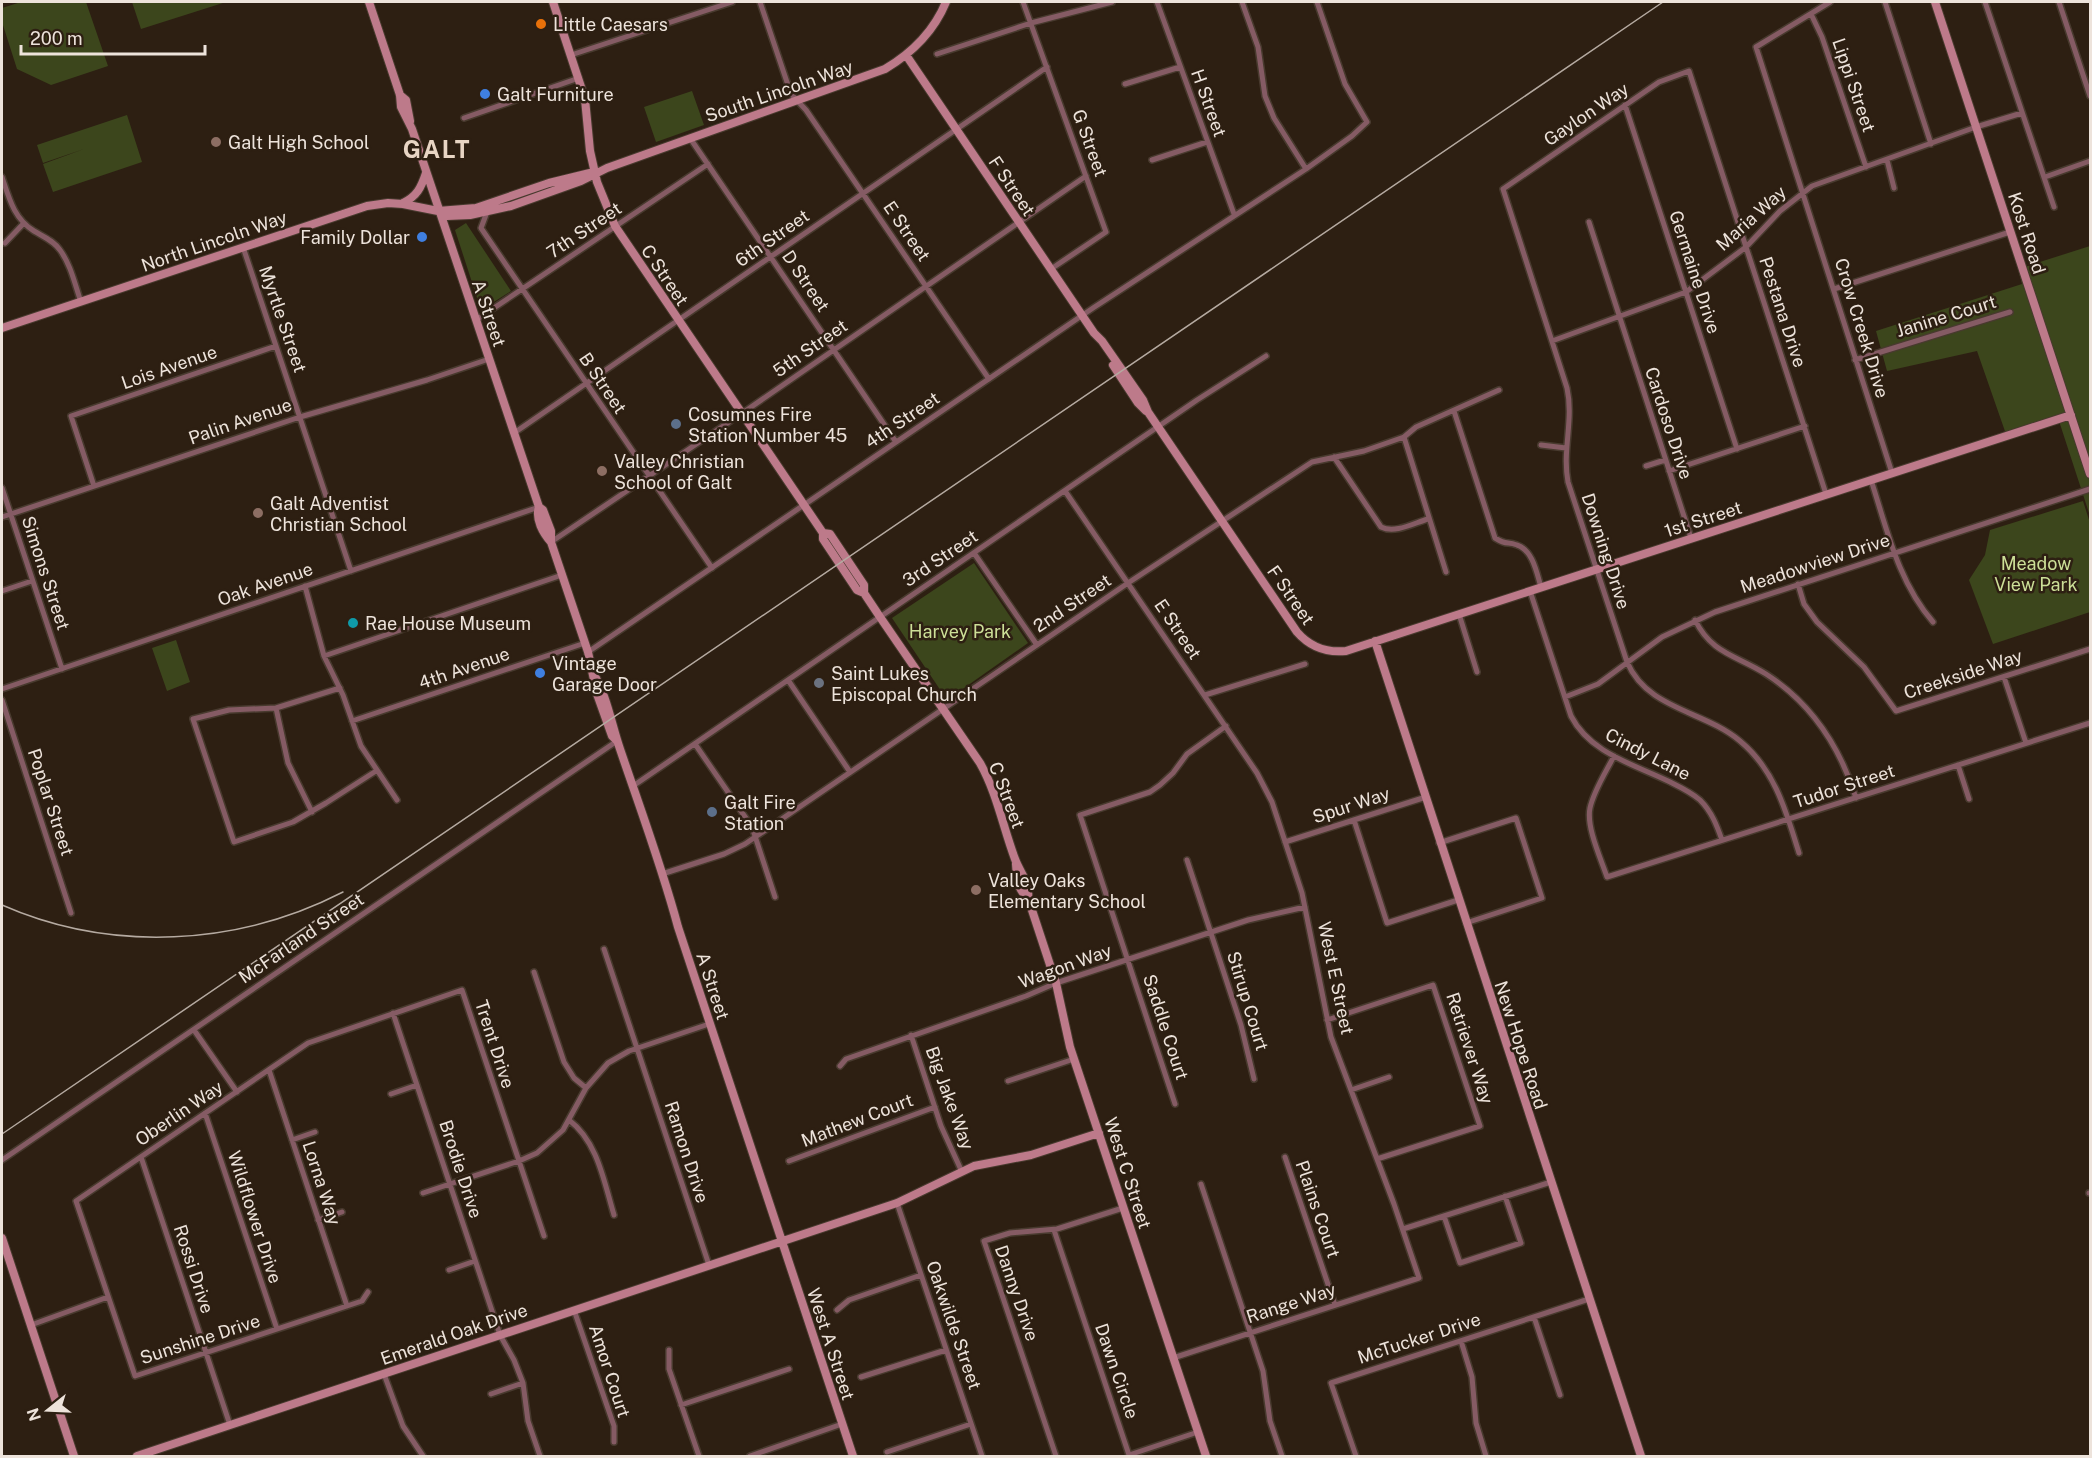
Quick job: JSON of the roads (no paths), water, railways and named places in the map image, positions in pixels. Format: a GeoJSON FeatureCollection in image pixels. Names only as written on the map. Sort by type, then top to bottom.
{"type":"FeatureCollection","features":[{"type":"Feature","properties":{"kind":"street","name":"A Street"},"geometry":{"type":"LineString","coordinates":[[369,2],[400,95],[401,107],[411,129],[539,507],[538,516],[550,542],[585,643],[597,694],[633,786],[782,1241]]}},
{"type":"Feature","properties":{"kind":"street","name":"C Street"},"geometry":{"type":"LineString","coordinates":[[553,2],[585,99],[595,172],[615,226],[823,533],[823,539],[857,590],[864,593],[980,763],[990,782],[1016,863],[1017,880],[1021,892],[1028,898]]}},
{"type":"Feature","properties":{"kind":"street"},"geometry":{"type":"LineString","coordinates":[[571,55],[732,2]]}},
{"type":"Feature","properties":{"kind":"street","name":"E Street"},"geometry":{"type":"LineString","coordinates":[[760,2],[791,94],[806,110],[989,379]]}},
{"type":"Feature","properties":{"kind":"street","name":"South Lincoln Way"},"geometry":{"type":"LineString","coordinates":[[438,210],[476,208],[549,183],[595,172],[872,75],[906,55],[927,33],[946,2]]}},
{"type":"Feature","properties":{"kind":"street","name":"G Street"},"geometry":{"type":"LineString","coordinates":[[1023,2],[1106,232],[1051,269]]}},
{"type":"Feature","properties":{"kind":"street"},"geometry":{"type":"LineString","coordinates":[[938,54],[1031,23],[1111,2]]}},
{"type":"Feature","properties":{"kind":"street","name":"H Street"},"geometry":{"type":"LineString","coordinates":[[1157,2],[1234,214]]}},
{"type":"Feature","properties":{"kind":"street"},"geometry":{"type":"LineString","coordinates":[[1242,2],[1258,47],[1265,96],[1274,118],[1306,169]]}},
{"type":"Feature","properties":{"kind":"street","name":"4th Street"},"geometry":{"type":"LineString","coordinates":[[588,652],[1082,315],[1306,169],[1352,136],[1367,122],[1345,84],[1317,2]]}},
{"type":"Feature","properties":{"kind":"street"},"geometry":{"type":"LineString","coordinates":[[1811,14],[1830,2]]}},
{"type":"Feature","properties":{"kind":"street"},"geometry":{"type":"LineString","coordinates":[[1885,2],[1931,144]]}},
{"type":"Feature","properties":{"kind":"street","name":"Kost Road"},"geometry":{"type":"LineString","coordinates":[[1935,2],[2091,474]]}},
{"type":"Feature","properties":{"kind":"street"},"geometry":{"type":"LineString","coordinates":[[1985,2],[2054,207]]}},
{"type":"Feature","properties":{"kind":"street"},"geometry":{"type":"LineString","coordinates":[[2059,2],[2088,79],[2091,96]]}},
{"type":"Feature","properties":{"kind":"street","name":"Lippi Street"},"geometry":{"type":"LineString","coordinates":[[1811,14],[1822,37],[1866,167]]}},
{"type":"Feature","properties":{"kind":"street","name":"Crow Creek Drive"},"geometry":{"type":"LineString","coordinates":[[1811,14],[1756,47],[1804,191],[1892,473]]}},
{"type":"Feature","properties":{"kind":"street","name":"F Street"},"geometry":{"type":"LineString","coordinates":[[906,55],[1082,315],[1138,403],[1148,412],[1303,638],[1319,649],[1344,651]]}},
{"type":"Feature","properties":{"kind":"street","name":"6th Street"},"geometry":{"type":"LineString","coordinates":[[514,433],[1047,67]]}},
{"type":"Feature","properties":{"kind":"street"},"geometry":{"type":"LineString","coordinates":[[1125,84],[1180,67]]}},
{"type":"Feature","properties":{"kind":"street","name":"Gaylon Way"},"geometry":{"type":"LineString","coordinates":[[1503,189],[1659,82],[1689,71]]}},
{"type":"Feature","properties":{"kind":"street","name":"Pestana Drive"},"geometry":{"type":"LineString","coordinates":[[1689,71],[1826,494]]}},
{"type":"Feature","properties":{"kind":"street"},"geometry":{"type":"LineString","coordinates":[[464,118],[579,78]]}},
{"type":"Feature","properties":{"kind":"street","name":"Germaine Drive"},"geometry":{"type":"LineString","coordinates":[[1625,105],[1737,449]]}},
{"type":"Feature","properties":{"kind":"street","name":"Maria Way"},"geometry":{"type":"LineString","coordinates":[[1552,341],[1686,292],[1746,247],[1766,223],[1812,186],[1976,127],[2022,113]]}},
{"type":"Feature","properties":{"kind":"street","name":"D Street"},"geometry":{"type":"LineString","coordinates":[[690,138],[896,442]]}},
{"type":"Feature","properties":{"kind":"street"},"geometry":{"type":"LineString","coordinates":[[1152,160],[1207,142]]}},
{"type":"Feature","properties":{"kind":"street"},"geometry":{"type":"LineString","coordinates":[[1887,160],[1894,188]]}},
{"type":"Feature","properties":{"kind":"street"},"geometry":{"type":"LineString","coordinates":[[2045,177],[2091,161]]}},
{"type":"Feature","properties":{"kind":"street","name":"7th Street"},"geometry":{"type":"LineString","coordinates":[[476,320],[708,164]]}},
{"type":"Feature","properties":{"kind":"street","name":"South Lincoln Way"},"geometry":{"type":"LineString","coordinates":[[438,210],[447,216],[470,216],[487,212],[580,181],[595,172]]}},
{"type":"Feature","properties":{"kind":"street"},"geometry":{"type":"LineString","coordinates":[[403,204],[419,191],[426,173]]}},
{"type":"Feature","properties":{"kind":"street","name":"5th Street"},"geometry":{"type":"LineString","coordinates":[[550,542],[649,477],[1086,176]]}},
{"type":"Feature","properties":{"kind":"street"},"geometry":{"type":"LineString","coordinates":[[2,177],[14,210],[24,223],[51,241],[62,252],[81,302]]}},
{"type":"Feature","properties":{"kind":"street","name":"Downing Drive"},"geometry":{"type":"LineString","coordinates":[[1503,189],[1570,400],[1570,424],[1566,448],[1568,482],[1627,662],[1637,681],[1651,694],[1716,725],[1751,751],[1777,787],[1799,853]]}},
{"type":"Feature","properties":{"kind":"street","name":"North Lincoln Way"},"geometry":{"type":"LineString","coordinates":[[2,328],[360,208],[388,203],[438,210]]}},
{"type":"Feature","properties":{"kind":"street","name":"B Street"},"geometry":{"type":"LineString","coordinates":[[487,212],[481,228],[712,568]]}},
{"type":"Feature","properties":{"kind":"street","name":"Cardoso Drive"},"geometry":{"type":"LineString","coordinates":[[1589,222],[1691,538]]}},
{"type":"Feature","properties":{"kind":"street"},"geometry":{"type":"LineString","coordinates":[[5,243],[24,223]]}},
{"type":"Feature","properties":{"kind":"street"},"geometry":{"type":"LineString","coordinates":[[1834,289],[2010,232]]}},
{"type":"Feature","properties":{"kind":"street","name":"Myrtle Street"},"geometry":{"type":"LineString","coordinates":[[243,247],[351,571]]}},
{"type":"Feature","properties":{"kind":"street","name":"Janine Court"},"geometry":{"type":"LineString","coordinates":[[1856,360],[2010,312]]}},
{"type":"Feature","properties":{"kind":"street","name":"Lois Avenue"},"geometry":{"type":"LineString","coordinates":[[94,486],[71,416],[276,346]]}},
{"type":"Feature","properties":{"kind":"street","name":"3rd Street"},"geometry":{"type":"LineString","coordinates":[[633,786],[1065,490],[1266,356]]}},
{"type":"Feature","properties":{"kind":"street","name":"Palin Avenue"},"geometry":{"type":"LineString","coordinates":[[2,517],[300,417],[427,380],[489,359]]}},
{"type":"Feature","properties":{"kind":"street"},"geometry":{"type":"LineString","coordinates":[[1428,519],[1394,529],[1387,530],[1381,527],[1334,457],[1364,451],[1404,437],[1416,427],[1499,390]]}},
{"type":"Feature","properties":{"kind":"street"},"geometry":{"type":"LineString","coordinates":[[1454,411],[1495,538],[1505,545],[1515,544],[1522,547],[1528,553],[1541,587]]}},
{"type":"Feature","properties":{"kind":"street","name":"1st Street"},"geometry":{"type":"LineString","coordinates":[[1344,651],[2071,415]]}},
{"type":"Feature","properties":{"kind":"street"},"geometry":{"type":"LineString","coordinates":[[1669,471],[1804,426]]}},
{"type":"Feature","properties":{"kind":"street"},"geometry":{"type":"LineString","coordinates":[[1404,437],[1446,572]]}},
{"type":"Feature","properties":{"kind":"street"},"geometry":{"type":"LineString","coordinates":[[1541,445],[1566,448]]}},
{"type":"Feature","properties":{"kind":"street","name":"2nd Street"},"geometry":{"type":"LineString","coordinates":[[662,874],[724,854],[755,837],[1128,583],[1312,462],[1334,457]]}},
{"type":"Feature","properties":{"kind":"street"},"geometry":{"type":"LineString","coordinates":[[1646,466],[1665,460]]}},
{"type":"Feature","properties":{"kind":"street"},"geometry":{"type":"LineString","coordinates":[[1871,480],[1909,589],[1933,621]]}},
{"type":"Feature","properties":{"kind":"street","name":"Simons Street"},"geometry":{"type":"LineString","coordinates":[[2,488],[62,669]]}},
{"type":"Feature","properties":{"kind":"street","name":"Meadowview Drive"},"geometry":{"type":"LineString","coordinates":[[1565,697],[1598,684],[1662,637],[1695,620],[2091,489]]}},
{"type":"Feature","properties":{"kind":"street","name":"E Street"},"geometry":{"type":"LineString","coordinates":[[1065,490],[1205,695]]}},
{"type":"Feature","properties":{"kind":"street","name":"Oak Avenue"},"geometry":{"type":"LineString","coordinates":[[2,689],[539,507]]}},
{"type":"Feature","properties":{"kind":"street"},"geometry":{"type":"LineString","coordinates":[[974,553],[1037,645]]}},
{"type":"Feature","properties":{"kind":"street"},"geometry":{"type":"LineString","coordinates":[[324,656],[562,576]]}},
{"type":"Feature","properties":{"kind":"street"},"geometry":{"type":"LineString","coordinates":[[2,591],[32,581]]}},
{"type":"Feature","properties":{"kind":"street","name":"Creekside Way"},"geometry":{"type":"LineString","coordinates":[[1798,585],[1810,613],[1864,667],[1896,711],[2091,649]]}},
{"type":"Feature","properties":{"kind":"street"},"geometry":{"type":"LineString","coordinates":[[305,586],[324,656],[340,688],[361,746],[397,800]]}},
{"type":"Feature","properties":{"kind":"street","name":"Cindy Lane"},"geometry":{"type":"LineString","coordinates":[[1530,591],[1571,716],[1582,734],[1599,748],[1691,793],[1712,815],[1722,840]]}},
{"type":"Feature","properties":{"kind":"street"},"geometry":{"type":"LineString","coordinates":[[1459,614],[1477,672]]}},
{"type":"Feature","properties":{"kind":"street"},"geometry":{"type":"LineString","coordinates":[[1695,620],[1701,632],[1713,645],[1767,674],[1806,708],[1836,749],[1856,798]]}},
{"type":"Feature","properties":{"kind":"street","name":"New Hope Road"},"geometry":{"type":"LineString","coordinates":[[1375,641],[1439,843],[1641,1456]]}},
{"type":"Feature","properties":{"kind":"street","name":"4th Avenue"},"geometry":{"type":"LineString","coordinates":[[352,721],[585,643]]}},
{"type":"Feature","properties":{"kind":"street"},"geometry":{"type":"LineString","coordinates":[[1205,695],[1305,664]]}},
{"type":"Feature","properties":{"kind":"street"},"geometry":{"type":"LineString","coordinates":[[2004,677],[2026,744]]}},
{"type":"Feature","properties":{"kind":"street"},"geometry":{"type":"LineString","coordinates":[[788,680],[850,772]]}},
{"type":"Feature","properties":{"kind":"street"},"geometry":{"type":"LineString","coordinates":[[340,688],[276,708],[229,710],[193,719],[234,842],[278,828],[312,812],[376,771]]}},
{"type":"Feature","properties":{"kind":"street","name":"West E Street"},"geometry":{"type":"LineString","coordinates":[[1205,695],[1265,787],[1286,842],[1305,907],[1327,1020],[1350,1090],[1403,1229],[1419,1278]]}},
{"type":"Feature","properties":{"kind":"street","name":"Poplar Street"},"geometry":{"type":"LineString","coordinates":[[2,700],[71,913]]}},
{"type":"Feature","properties":{"kind":"street"},"geometry":{"type":"LineString","coordinates":[[276,708],[288,763],[312,812]]}},
{"type":"Feature","properties":{"kind":"street","name":"Tudor Street"},"geometry":{"type":"LineString","coordinates":[[1614,756],[1592,801],[1590,815],[1607,877],[2091,723]]}},
{"type":"Feature","properties":{"kind":"street","name":"Saddle Court"},"geometry":{"type":"LineString","coordinates":[[1175,1104],[1080,815],[1150,792],[1173,772],[1187,753],[1226,726]]}},
{"type":"Feature","properties":{"kind":"street","name":"McFarland Street"},"geometry":{"type":"LineString","coordinates":[[2,1160],[617,741]]}},
{"type":"Feature","properties":{"kind":"street"},"geometry":{"type":"LineString","coordinates":[[695,744],[752,827],[775,897]]}},
{"type":"Feature","properties":{"kind":"street"},"geometry":{"type":"LineString","coordinates":[[1958,765],[1969,799]]}},
{"type":"Feature","properties":{"kind":"street","name":"Spur Way"},"geometry":{"type":"LineString","coordinates":[[1286,842],[1425,797]]}},
{"type":"Feature","properties":{"kind":"street"},"geometry":{"type":"LineString","coordinates":[[1439,843],[1516,818],[1542,898],[1466,923]]}},
{"type":"Feature","properties":{"kind":"street"},"geometry":{"type":"LineString","coordinates":[[1354,820],[1387,923],[1458,900]]}},
{"type":"Feature","properties":{"kind":"street","name":"Stirup Court"},"geometry":{"type":"LineString","coordinates":[[1187,860],[1241,1025],[1254,1079]]}},
{"type":"Feature","properties":{"kind":"street","name":"West C Street"},"geometry":{"type":"LineString","coordinates":[[1028,898],[1056,983],[1065,1030],[1074,1059],[1206,1456]]}},
{"type":"Feature","properties":{"kind":"street","name":"Wagon Way"},"geometry":{"type":"LineString","coordinates":[[840,1066],[846,1059],[1026,996],[1056,983],[1248,920],[1305,907]]}},
{"type":"Feature","properties":{"kind":"street","name":"Ramon Drive"},"geometry":{"type":"LineString","coordinates":[[604,949],[709,1265]]}},
{"type":"Feature","properties":{"kind":"street"},"geometry":{"type":"LineString","coordinates":[[534,972],[564,1062],[574,1077],[586,1088]]}},
{"type":"Feature","properties":{"kind":"street","name":"Retriever Way"},"geometry":{"type":"LineString","coordinates":[[1327,1020],[1433,985],[1479,1126],[1377,1159]]}},
{"type":"Feature","properties":{"kind":"street","name":"Trent Drive"},"geometry":{"type":"LineString","coordinates":[[298,1050],[317,1038],[462,990],[519,1161]]}},
{"type":"Feature","properties":{"kind":"street","name":"Brodie Drive"},"geometry":{"type":"LineString","coordinates":[[393,1013],[500,1335],[514,1360],[523,1383],[528,1421],[540,1456]]}},
{"type":"Feature","properties":{"kind":"street"},"geometry":{"type":"LineString","coordinates":[[423,1193],[519,1161],[546,1147],[569,1120],[586,1088],[608,1063],[637,1048],[710,1024]]}},
{"type":"Feature","properties":{"kind":"street"},"geometry":{"type":"LineString","coordinates":[[194,1030],[237,1092]]}},
{"type":"Feature","properties":{"kind":"street","name":"Big Jake Way"},"geometry":{"type":"LineString","coordinates":[[911,1035],[935,1107],[962,1172]]}},
{"type":"Feature","properties":{"kind":"street","name":"Oberlin Way"},"geometry":{"type":"LineString","coordinates":[[76,1201],[298,1050]]}},
{"type":"Feature","properties":{"kind":"street"},"geometry":{"type":"LineString","coordinates":[[1008,1081],[1074,1059]]}},
{"type":"Feature","properties":{"kind":"street","name":"Lorna Way"},"geometry":{"type":"LineString","coordinates":[[269,1070],[347,1306]]}},
{"type":"Feature","properties":{"kind":"street"},"geometry":{"type":"LineString","coordinates":[[1350,1090],[1389,1077]]}},
{"type":"Feature","properties":{"kind":"street"},"geometry":{"type":"LineString","coordinates":[[391,1094],[417,1085]]}},
{"type":"Feature","properties":{"kind":"street","name":"Mathew Court"},"geometry":{"type":"LineString","coordinates":[[789,1161],[935,1107]]}},
{"type":"Feature","properties":{"kind":"street","name":"Wildflower Drive"},"geometry":{"type":"LineString","coordinates":[[205,1113],[277,1329]]}},
{"type":"Feature","properties":{"kind":"street"},"geometry":{"type":"LineString","coordinates":[[569,1120],[589,1140],[614,1215]]}},
{"type":"Feature","properties":{"kind":"street"},"geometry":{"type":"LineString","coordinates":[[292,1140],[315,1132]]}},
{"type":"Feature","properties":{"kind":"street","name":"Emerald Oak Drive"},"geometry":{"type":"LineString","coordinates":[[137,1456],[897,1203],[988,1162],[1031,1155],[1099,1133]]}},
{"type":"Feature","properties":{"kind":"street","name":"Rossi Drive"},"geometry":{"type":"LineString","coordinates":[[141,1157],[230,1425]]}},
{"type":"Feature","properties":{"kind":"street","name":"Plains Court"},"geometry":{"type":"LineString","coordinates":[[1285,1157],[1335,1305]]}},
{"type":"Feature","properties":{"kind":"street"},"geometry":{"type":"LineString","coordinates":[[519,1161],[544,1236]]}},
{"type":"Feature","properties":{"kind":"street"},"geometry":{"type":"LineString","coordinates":[[1403,1229],[1551,1182]]}},
{"type":"Feature","properties":{"kind":"street"},"geometry":{"type":"LineString","coordinates":[[1202,1184],[1263,1371],[1270,1420],[1282,1456]]}},
{"type":"Feature","properties":{"kind":"street"},"geometry":{"type":"LineString","coordinates":[[1444,1216],[1460,1263],[1521,1244],[1505,1196]]}},
{"type":"Feature","properties":{"kind":"street","name":"Sunshine Drive"},"geometry":{"type":"LineString","coordinates":[[76,1201],[135,1376],[362,1301],[368,1292]]}},
{"type":"Feature","properties":{"kind":"street","name":"Oakwilde Street"},"geometry":{"type":"LineString","coordinates":[[897,1203],[982,1456]]}},
{"type":"Feature","properties":{"kind":"street","name":"Danny Drive"},"geometry":{"type":"LineString","coordinates":[[1056,1456],[984,1241],[1010,1233],[1054,1230],[1123,1208]]}},
{"type":"Feature","properties":{"kind":"street"},"geometry":{"type":"LineString","coordinates":[[318,1220],[342,1212]]}},
{"type":"Feature","properties":{"kind":"street","name":"Dawn Circle"},"geometry":{"type":"LineString","coordinates":[[1054,1230],[1130,1455],[1197,1432]]}},
{"type":"Feature","properties":{"kind":"street"},"geometry":{"type":"LineString","coordinates":[[2,1238],[74,1456]]}},
{"type":"Feature","properties":{"kind":"street","name":"West A Street"},"geometry":{"type":"LineString","coordinates":[[782,1241],[853,1456]]}},
{"type":"Feature","properties":{"kind":"street"},"geometry":{"type":"LineString","coordinates":[[449,1269],[475,1261]]}},
{"type":"Feature","properties":{"kind":"street"},"geometry":{"type":"LineString","coordinates":[[837,1310],[849,1300],[921,1275]]}},
{"type":"Feature","properties":{"kind":"street","name":"Range Way"},"geometry":{"type":"LineString","coordinates":[[1173,1358],[1419,1278]]}},
{"type":"Feature","properties":{"kind":"street"},"geometry":{"type":"LineString","coordinates":[[31,1325],[108,1298]]}},
{"type":"Feature","properties":{"kind":"street","name":"McTucker Drive"},"geometry":{"type":"LineString","coordinates":[[1356,1456],[1331,1383],[1589,1299]]}},
{"type":"Feature","properties":{"kind":"street","name":"Amor Court"},"geometry":{"type":"LineString","coordinates":[[574,1310],[614,1426],[614,1442]]}},
{"type":"Feature","properties":{"kind":"street"},"geometry":{"type":"LineString","coordinates":[[1534,1317],[1560,1395]]}},
{"type":"Feature","properties":{"kind":"street"},"geometry":{"type":"LineString","coordinates":[[1461,1341],[1472,1377],[1476,1423],[1486,1456]]}},
{"type":"Feature","properties":{"kind":"street"},"geometry":{"type":"LineString","coordinates":[[669,1350],[669,1369],[699,1456]]}},
{"type":"Feature","properties":{"kind":"street"},"geometry":{"type":"LineString","coordinates":[[861,1377],[946,1350]]}},
{"type":"Feature","properties":{"kind":"street"},"geometry":{"type":"LineString","coordinates":[[681,1405],[789,1369]]}},
{"type":"Feature","properties":{"kind":"street"},"geometry":{"type":"LineString","coordinates":[[384,1374],[403,1426],[423,1456]]}},
{"type":"Feature","properties":{"kind":"street"},"geometry":{"type":"LineString","coordinates":[[491,1394],[523,1383]]}},
{"type":"Feature","properties":{"kind":"street"},"geometry":{"type":"LineString","coordinates":[[750,1456],[842,1424]]}},
{"type":"Feature","properties":{"kind":"street"},"geometry":{"type":"LineString","coordinates":[[887,1452],[971,1424]]}},
{"type":"Feature","properties":{"kind":"railway"},"geometry":{"type":"LineString","coordinates":[[2,1134],[1663,2]]}},
{"type":"Feature","properties":{"kind":"railway"},"geometry":{"type":"LineString","coordinates":[[2,905],[44,920],[86,931],[130,936],[174,937],[261,924],[303,910],[343,892]]}},
{"type":"Feature","properties":{"kind":"place","name":"Little Caesars"},"geometry":{"type":"Point","coordinates":[541,24]}},
{"type":"Feature","properties":{"kind":"place","name":"Galt Furniture"},"geometry":{"type":"Point","coordinates":[485,94]}},
{"type":"Feature","properties":{"kind":"place","name":"Galt High School"},"geometry":{"type":"Point","coordinates":[216,142]}},
{"type":"Feature","properties":{"kind":"place","name":"Family Dollar"},"geometry":{"type":"Point","coordinates":[422,237]}},
{"type":"Feature","properties":{"kind":"place","name":"Cosumnes Fire Station Number 45"},"geometry":{"type":"Point","coordinates":[676,424]}},
{"type":"Feature","properties":{"kind":"place","name":"Valley Christian School of Galt"},"geometry":{"type":"Point","coordinates":[602,471]}},
{"type":"Feature","properties":{"kind":"place","name":"Galt Adventist Christian School"},"geometry":{"type":"Point","coordinates":[258,513]}},
{"type":"Feature","properties":{"kind":"place","name":"Rae House Museum"},"geometry":{"type":"Point","coordinates":[353,623]}},
{"type":"Feature","properties":{"kind":"place","name":"Vintage Garage Door"},"geometry":{"type":"Point","coordinates":[540,673]}},
{"type":"Feature","properties":{"kind":"place","name":"Saint Lukes Episcopal Church"},"geometry":{"type":"Point","coordinates":[819,683]}},
{"type":"Feature","properties":{"kind":"place","name":"Galt Fire Station"},"geometry":{"type":"Point","coordinates":[712,812]}},
{"type":"Feature","properties":{"kind":"place","name":"Valley Oaks Elementary School"},"geometry":{"type":"Point","coordinates":[976,890]}},
{"type":"Feature","properties":{"kind":"district","name":"GALT"},"geometry":{"type":"Point","coordinates":[437,149]}},
{"type":"Feature","properties":{"kind":"park label","name":"Meadow View Park"},"geometry":{"type":"Point","coordinates":[2036,573]}},
{"type":"Feature","properties":{"kind":"park label","name":"Harvey Park"},"geometry":{"type":"Point","coordinates":[960,631]}}]}
